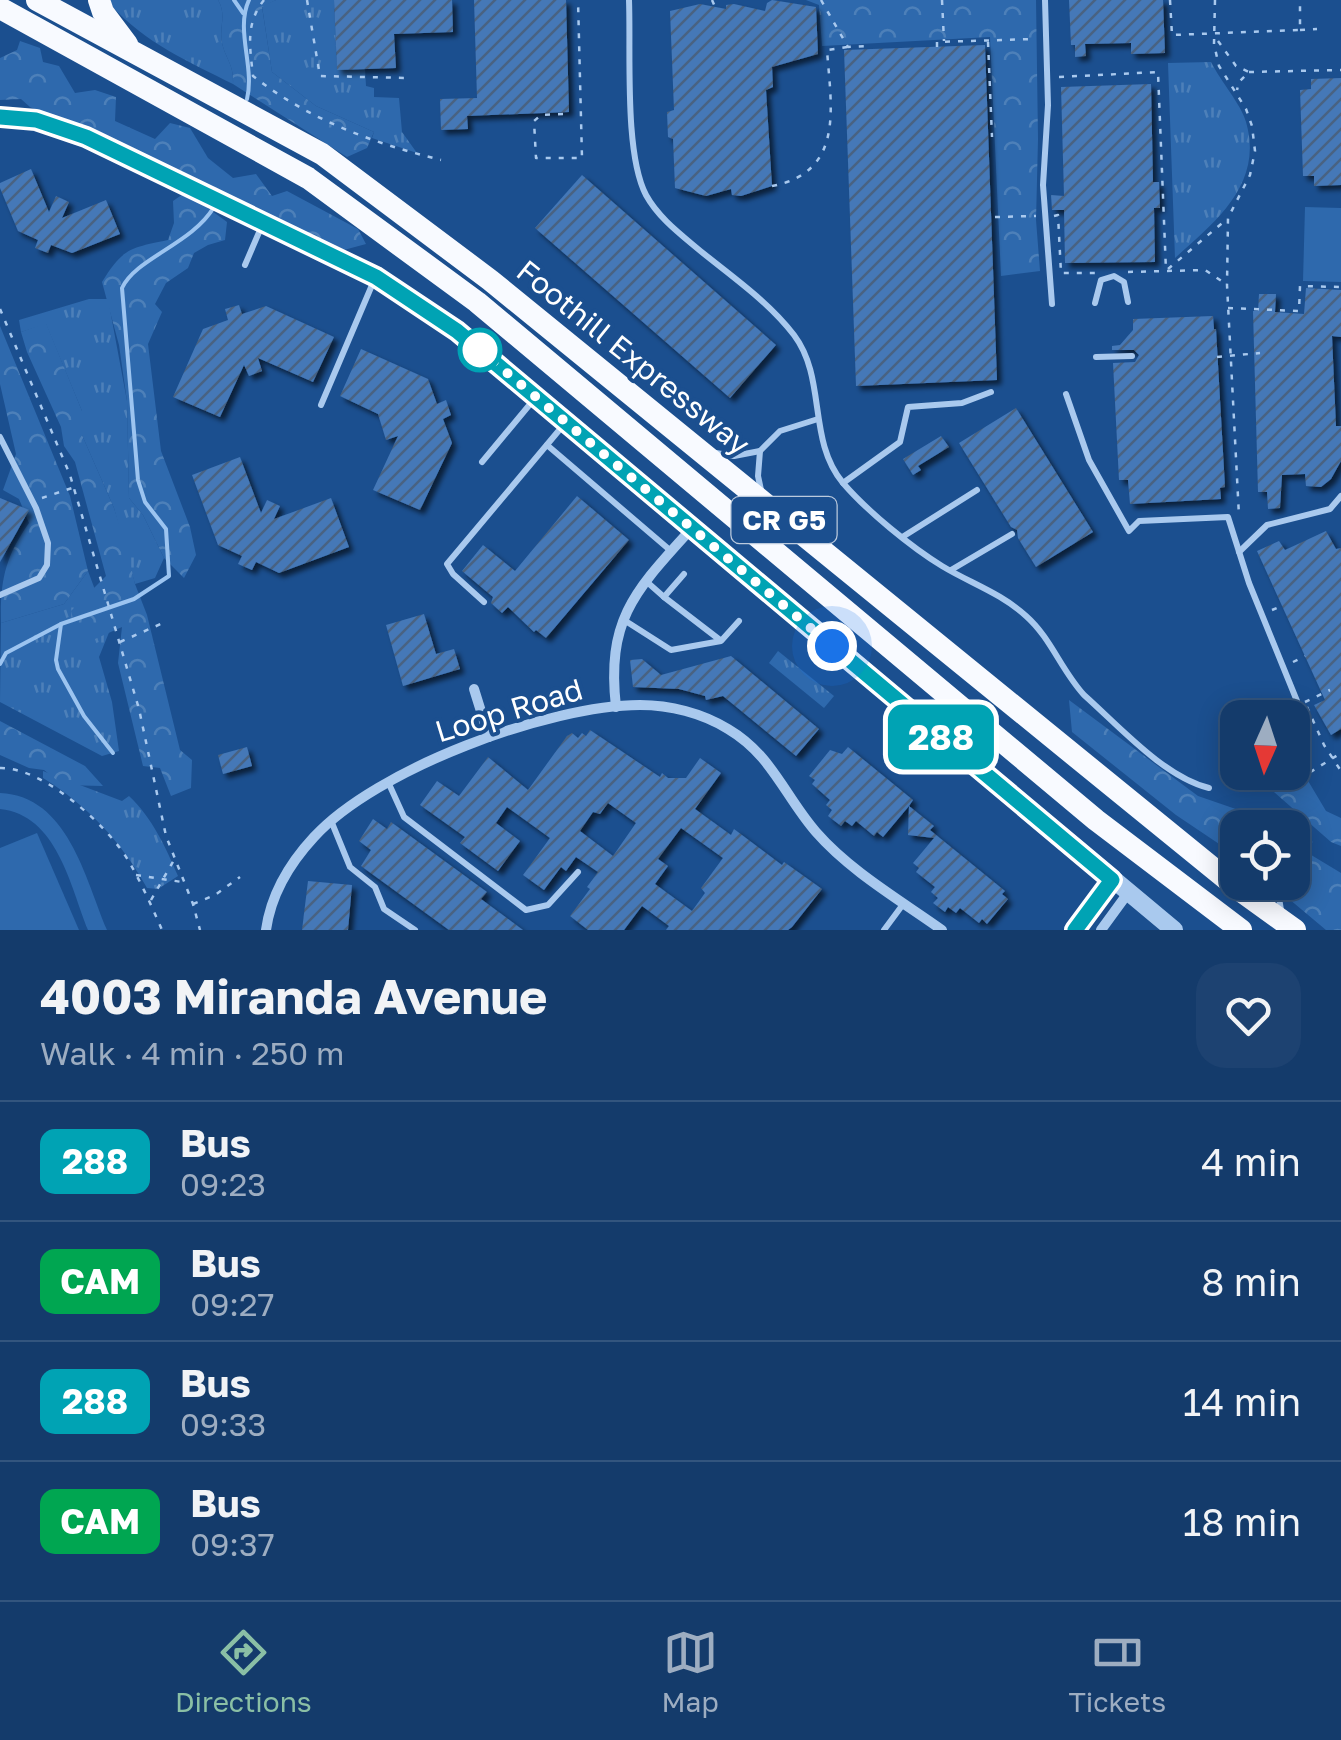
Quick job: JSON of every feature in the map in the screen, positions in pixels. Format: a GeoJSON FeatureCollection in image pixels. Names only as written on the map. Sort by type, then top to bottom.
{"type":"FeatureCollection","features":[{"type":"Feature","properties":{"kind":"highway","name":"Foothill Expressway"},"geometry":{"type":"LineString","coordinates":[[37,0],[322,154],[490,280],[1220,875]]}},
{"type":"Feature","properties":{"kind":"highway"},"geometry":{"type":"LineString","coordinates":[[99,0],[103,12],[132,51]]}},
{"type":"Feature","properties":{"kind":"highway","name":"Foothill Expressway"},"geometry":{"type":"LineString","coordinates":[[0,8],[308,178],[477,302],[1096,820],[1241,930]]}},
{"type":"Feature","properties":{"kind":"highway"},"geometry":{"type":"LineString","coordinates":[[0,23],[32,27]]}},
{"type":"Feature","properties":{"kind":"highway","name":"Foothill Expressway"},"geometry":{"type":"LineString","coordinates":[[1253,900],[1289,926]]}},
{"type":"Feature","properties":{"kind":"street"},"geometry":{"type":"LineString","coordinates":[[0,117],[36,120],[66,129],[376,277],[457,331],[1174,930]]}},
{"type":"Feature","properties":{"kind":"street"},"geometry":{"type":"LineString","coordinates":[[616,707],[612,671],[622,619],[632,598],[692,528]]}},
{"type":"Feature","properties":{"kind":"street"},"geometry":{"type":"LineString","coordinates":[[474,689],[489,737]]}},
{"type":"Feature","properties":{"kind":"street","name":"Loop Road"},"geometry":{"type":"LineString","coordinates":[[266,930],[274,894],[292,863],[331,822],[388,784],[489,737],[562,714],[642,705],[676,708],[727,728],[756,749],[826,842],[942,930]]}},
{"type":"Feature","properties":{"kind":"street"},"geometry":{"type":"LineString","coordinates":[[1075,930],[1112,880]]}},
{"type":"Feature","properties":{"kind":"street"},"geometry":{"type":"LineString","coordinates":[[1101,930],[1128,894]]}},
{"type":"Feature","properties":{"kind":"lane"},"geometry":{"type":"LineString","coordinates":[[629,0],[634,164],[644,192],[666,221],[772,310],[796,337],[815,382],[824,450],[842,483],[950,570],[988,588],[1028,617],[1049,640],[1072,682],[1084,695],[1171,770],[1188,782],[1210,788]]}},
{"type":"Feature","properties":{"kind":"lane"},"geometry":{"type":"LineString","coordinates":[[1046,0],[1048,77],[1043,185],[1052,304]]}},
{"type":"Feature","properties":{"kind":"lane"},"geometry":{"type":"LineString","coordinates":[[245,264],[264,222]]}},
{"type":"Feature","properties":{"kind":"lane"},"geometry":{"type":"LineString","coordinates":[[1095,303],[1100,280],[1114,276],[1124,282],[1128,302]]}},
{"type":"Feature","properties":{"kind":"lane"},"geometry":{"type":"LineString","coordinates":[[321,405],[376,277]]}},
{"type":"Feature","properties":{"kind":"lane"},"geometry":{"type":"LineString","coordinates":[[1096,356],[1132,356]]}},
{"type":"Feature","properties":{"kind":"lane"},"geometry":{"type":"LineString","coordinates":[[842,483],[900,442],[908,407],[962,402],[991,392]]}},
{"type":"Feature","properties":{"kind":"lane"},"geometry":{"type":"LineString","coordinates":[[1066,394],[1089,460],[1130,531],[1140,521],[1228,518],[1297,700]]}},
{"type":"Feature","properties":{"kind":"lane"},"geometry":{"type":"LineString","coordinates":[[482,462],[537,396]]}},
{"type":"Feature","properties":{"kind":"lane"},"geometry":{"type":"LineString","coordinates":[[695,449],[734,456],[760,451],[780,431],[818,419]]}},
{"type":"Feature","properties":{"kind":"lane"},"geometry":{"type":"LineString","coordinates":[[484,602],[447,564],[567,421]]}},
{"type":"Feature","properties":{"kind":"lane"},"geometry":{"type":"LineString","coordinates":[[0,436],[46,528],[47,565],[39,578],[0,594]]}},
{"type":"Feature","properties":{"kind":"lane"},"geometry":{"type":"LineString","coordinates":[[547,445],[671,552]]}},
{"type":"Feature","properties":{"kind":"lane"},"geometry":{"type":"LineString","coordinates":[[760,451],[758,476],[764,505]]}},
{"type":"Feature","properties":{"kind":"lane"},"geometry":{"type":"LineString","coordinates":[[904,536],[977,490]]}},
{"type":"Feature","properties":{"kind":"lane"},"geometry":{"type":"LineString","coordinates":[[1238,552],[1267,525],[1330,509],[1341,496]]}},
{"type":"Feature","properties":{"kind":"lane"},"geometry":{"type":"LineString","coordinates":[[950,570],[1012,534]]}},
{"type":"Feature","properties":{"kind":"lane"},"geometry":{"type":"LineString","coordinates":[[664,597],[684,574]]}},
{"type":"Feature","properties":{"kind":"lane"},"geometry":{"type":"LineString","coordinates":[[646,581],[721,641]]}},
{"type":"Feature","properties":{"kind":"lane"},"geometry":{"type":"LineString","coordinates":[[622,619],[671,650],[721,641],[739,621]]}},
{"type":"Feature","properties":{"kind":"lane"},"geometry":{"type":"LineString","coordinates":[[388,784],[404,817],[526,910],[548,904],[578,872]]}},
{"type":"Feature","properties":{"kind":"lane"},"geometry":{"type":"LineString","coordinates":[[331,822],[350,868],[375,887],[384,909],[415,930]]}},
{"type":"Feature","properties":{"kind":"lane"},"geometry":{"type":"LineString","coordinates":[[1282,900],[1289,926]]}},
{"type":"Feature","properties":{"kind":"lane"},"geometry":{"type":"LineString","coordinates":[[886,928],[904,902]]}},
{"type":"Feature","properties":{"kind":"path"},"geometry":{"type":"LineString","coordinates":[[264,0],[253,14],[253,76],[310,114],[349,132],[391,148],[441,160]]}},
{"type":"Feature","properties":{"kind":"path"},"geometry":{"type":"LineString","coordinates":[[307,0],[320,76],[408,78]]}},
{"type":"Feature","properties":{"kind":"path"},"geometry":{"type":"LineString","coordinates":[[563,114],[543,114],[534,121],[536,158],[582,158],[578,0]]}},
{"type":"Feature","properties":{"kind":"path"},"geometry":{"type":"LineString","coordinates":[[712,0],[715,7]]}},
{"type":"Feature","properties":{"kind":"path"},"geometry":{"type":"LineString","coordinates":[[821,0],[848,46]]}},
{"type":"Feature","properties":{"kind":"path"},"geometry":{"type":"LineString","coordinates":[[942,0],[944,42]]}},
{"type":"Feature","properties":{"kind":"path"},"geometry":{"type":"LineString","coordinates":[[1170,0],[1172,36],[1317,29]]}},
{"type":"Feature","properties":{"kind":"path"},"geometry":{"type":"LineString","coordinates":[[1166,271],[1228,218],[1250,175],[1255,151],[1252,126],[1219,66],[1214,44],[1215,0]]}},
{"type":"Feature","properties":{"kind":"path"},"geometry":{"type":"LineString","coordinates":[[1300,0],[1300,30]]}},
{"type":"Feature","properties":{"kind":"path"},"geometry":{"type":"LineString","coordinates":[[937,47],[937,42],[1046,38]]}},
{"type":"Feature","properties":{"kind":"path"},"geometry":{"type":"LineString","coordinates":[[988,40],[992,137]]}},
{"type":"Feature","properties":{"kind":"path"},"geometry":{"type":"LineString","coordinates":[[1216,40],[1236,66],[1249,72],[1341,70]]}},
{"type":"Feature","properties":{"kind":"path"},"geometry":{"type":"LineString","coordinates":[[772,186],[803,175],[819,162],[830,129],[827,50],[867,46]]}},
{"type":"Feature","properties":{"kind":"path"},"geometry":{"type":"LineString","coordinates":[[1048,77],[1158,72],[1166,271]]}},
{"type":"Feature","properties":{"kind":"path"},"geometry":{"type":"LineString","coordinates":[[1236,92],[1249,72]]}},
{"type":"Feature","properties":{"kind":"path"},"geometry":{"type":"LineString","coordinates":[[523,129],[534,128]]}},
{"type":"Feature","properties":{"kind":"path"},"geometry":{"type":"LineString","coordinates":[[1228,218],[1227,285],[1239,522],[1246,545]]}},
{"type":"Feature","properties":{"kind":"path"},"geometry":{"type":"LineString","coordinates":[[1113,272],[1205,270],[1227,285]]}},
{"type":"Feature","properties":{"kind":"path"},"geometry":{"type":"LineString","coordinates":[[1061,273],[1096,272]]}},
{"type":"Feature","properties":{"kind":"path"},"geometry":{"type":"LineString","coordinates":[[1228,308],[1298,311],[1300,286],[1341,287]]}},
{"type":"Feature","properties":{"kind":"path"},"geometry":{"type":"LineString","coordinates":[[0,309],[74,488],[139,709],[160,810],[200,930]]}},
{"type":"Feature","properties":{"kind":"path"},"geometry":{"type":"LineString","coordinates":[[1218,357],[1260,354]]}},
{"type":"Feature","properties":{"kind":"path"},"geometry":{"type":"LineString","coordinates":[[32,501],[74,488]]}},
{"type":"Feature","properties":{"kind":"path"},"geometry":{"type":"LineString","coordinates":[[1270,611],[1284,605]]}},
{"type":"Feature","properties":{"kind":"path"},"geometry":{"type":"LineString","coordinates":[[120,642],[163,622]]}},
{"type":"Feature","properties":{"kind":"path"},"geometry":{"type":"LineString","coordinates":[[1290,664],[1305,656]]}},
{"type":"Feature","properties":{"kind":"path"},"geometry":{"type":"LineString","coordinates":[[1309,700],[1330,690]]}},
{"type":"Feature","properties":{"kind":"path"},"geometry":{"type":"LineString","coordinates":[[1310,771],[1341,753]]}},
{"type":"Feature","properties":{"kind":"path"},"geometry":{"type":"LineString","coordinates":[[1331,757],[1341,771]]}},
{"type":"Feature","properties":{"kind":"path"},"geometry":{"type":"LineString","coordinates":[[0,768],[10,768],[48,784],[86,812],[126,857],[162,930]]}},
{"type":"Feature","properties":{"kind":"path"},"geometry":{"type":"LineString","coordinates":[[150,904],[175,858]]}},
{"type":"Feature","properties":{"kind":"path"},"geometry":{"type":"LineString","coordinates":[[135,874],[185,884]]}},
{"type":"Feature","properties":{"kind":"path"},"geometry":{"type":"LineString","coordinates":[[194,904],[240,878]]}},
{"type":"Feature","properties":{"kind":"green space"},"geometry":{"type":"Polygon","coordinates":[[[111,0],[218,0],[222,43],[233,84],[153,41],[124,18],[111,0]]]}},
{"type":"Feature","properties":{"kind":"green space"},"geometry":{"type":"Polygon","coordinates":[[[218,0],[276,0],[262,7],[272,72],[316,106],[374,132],[367,148],[347,157],[233,84],[222,43],[218,0]]]}},
{"type":"Feature","properties":{"kind":"green space"},"geometry":{"type":"Polygon","coordinates":[[[276,0],[334,0],[337,69],[365,69],[366,86],[374,88],[374,97],[399,98],[402,132],[417,153],[372,138],[374,132],[316,106],[272,72],[262,6],[276,0]]]}},
{"type":"Feature","properties":{"kind":"green space"},"geometry":{"type":"Polygon","coordinates":[[[806,0],[1036,0],[1036,220],[1040,271],[1001,276],[990,37],[822,46],[819,5],[806,0]]]}},
{"type":"Feature","properties":{"kind":"green space"},"geometry":{"type":"Polygon","coordinates":[[[20,41],[40,48],[43,62],[59,66],[75,93],[95,90],[116,97],[115,121],[155,139],[170,123],[190,128],[208,158],[233,178],[256,174],[272,196],[287,191],[358,229],[366,244],[340,251],[30,107],[21,99],[0,100],[0,58],[17,50],[20,41]]]}},
{"type":"Feature","properties":{"kind":"green space"},"geometry":{"type":"Polygon","coordinates":[[[1211,62],[1246,122],[1248,164],[1232,200],[1175,258],[1168,63],[1211,62]]]}},
{"type":"Feature","properties":{"kind":"green space"},"geometry":{"type":"Polygon","coordinates":[[[186,192],[227,222],[225,240],[194,253],[188,268],[166,283],[155,304],[162,312],[148,344],[161,451],[190,527],[196,555],[184,578],[164,558],[143,515],[129,498],[127,401],[119,345],[102,282],[129,251],[168,240],[174,223],[173,201],[186,192]]]}},
{"type":"Feature","properties":{"kind":"green space"},"geometry":{"type":"Polygon","coordinates":[[[1305,207],[1341,208],[1341,282],[1303,281],[1305,207]]]}},
{"type":"Feature","properties":{"kind":"green space"},"geometry":{"type":"Polygon","coordinates":[[[89,299],[108,299],[127,401],[129,498],[143,515],[164,558],[155,578],[135,584],[114,508],[82,435],[82,411],[46,324],[21,332],[19,320],[89,299]]]}},
{"type":"Feature","properties":{"kind":"green space"},"geometry":{"type":"Polygon","coordinates":[[[46,323],[82,411],[82,435],[126,546],[180,750],[192,760],[191,788],[171,796],[160,768],[143,766],[118,663],[122,627],[86,643],[78,637],[71,611],[106,576],[75,462],[64,446],[61,427],[21,332],[46,323]]]}},
{"type":"Feature","properties":{"kind":"green space"},"geometry":{"type":"Polygon","coordinates":[[[0,326],[70,496],[88,571],[64,604],[1,623],[6,570],[29,523],[19,499],[3,490],[16,454],[0,384],[0,326]]]}},
{"type":"Feature","properties":{"kind":"green space"},"geometry":{"type":"Polygon","coordinates":[[[88,571],[110,630],[99,657],[112,702],[119,751],[102,756],[0,702],[1,623],[64,604],[88,571]]]}},
{"type":"Feature","properties":{"kind":"green space"},"geometry":{"type":"Polygon","coordinates":[[[778,651],[834,696],[824,708],[769,663],[778,651]]]}},
{"type":"Feature","properties":{"kind":"green space"},"geometry":{"type":"Polygon","coordinates":[[[1069,700],[1198,796],[1239,810],[1220,810],[1220,845],[1176,815],[1072,732],[1069,700]]]}},
{"type":"Feature","properties":{"kind":"green space"},"geometry":{"type":"Polygon","coordinates":[[[0,721],[85,766],[103,786],[63,785],[44,770],[0,755],[0,721]]]}},
{"type":"Feature","properties":{"kind":"green space"},"geometry":{"type":"Polygon","coordinates":[[[43,771],[122,801],[129,796],[152,824],[178,876],[158,889],[147,888],[102,826],[75,800],[43,778],[43,771]]]}},
{"type":"Feature","properties":{"kind":"green space"},"geometry":{"type":"Polygon","coordinates":[[[1310,784],[1326,811],[1341,818],[1341,846],[1310,824],[1310,810],[1295,810],[1272,790],[1310,790],[1310,784]]]}},
{"type":"Feature","properties":{"kind":"green space"},"geometry":{"type":"Polygon","coordinates":[[[0,793],[23,798],[42,808],[58,824],[71,843],[107,930],[88,930],[59,855],[35,824],[0,809],[0,793]]]}},
{"type":"Feature","properties":{"kind":"green space"},"geometry":{"type":"Polygon","coordinates":[[[37,833],[79,930],[0,930],[0,848],[37,833]]]}},
{"type":"Feature","properties":{"kind":"green space"},"geometry":{"type":"Polygon","coordinates":[[[1310,854],[1341,873],[1341,930],[1326,930],[1290,900],[1310,900],[1310,854]]]}},
{"type":"Feature","properties":{"kind":"building"},"geometry":{"type":"Polygon","coordinates":[[[334,0],[452,0],[453,32],[394,34],[396,68],[337,70],[334,0]]]}},
{"type":"Feature","properties":{"kind":"building"},"geometry":{"type":"Polygon","coordinates":[[[474,0],[566,0],[569,112],[467,116],[468,129],[441,130],[440,99],[477,98],[474,0]]]}},
{"type":"Feature","properties":{"kind":"building"},"geometry":{"type":"Polygon","coordinates":[[[772,0],[816,7],[818,54],[772,67],[773,87],[766,90],[772,186],[741,196],[732,195],[731,189],[706,196],[675,188],[673,139],[668,137],[667,112],[674,110],[670,11],[700,4],[726,9],[726,5],[734,4],[765,11],[772,0]]]}},
{"type":"Feature","properties":{"kind":"building"},"geometry":{"type":"Polygon","coordinates":[[[1069,0],[1163,0],[1165,53],[1131,54],[1131,43],[1085,44],[1086,56],[1075,57],[1069,0]]]}},
{"type":"Feature","properties":{"kind":"building"},"geometry":{"type":"Polygon","coordinates":[[[985,45],[997,380],[856,386],[844,50],[985,45]]]}},
{"type":"Feature","properties":{"kind":"building"},"geometry":{"type":"Polygon","coordinates":[[[1341,78],[1341,185],[1314,186],[1314,176],[1303,176],[1300,90],[1311,89],[1311,79],[1341,78]]]}},
{"type":"Feature","properties":{"kind":"building"},"geometry":{"type":"Polygon","coordinates":[[[1151,84],[1153,182],[1159,182],[1160,208],[1154,208],[1155,262],[1065,263],[1064,210],[1052,210],[1051,195],[1064,196],[1061,87],[1151,84]]]}},
{"type":"Feature","properties":{"kind":"building"},"geometry":{"type":"Polygon","coordinates":[[[31,169],[49,212],[56,196],[69,202],[62,218],[106,200],[120,234],[72,253],[51,245],[48,253],[35,248],[38,240],[18,231],[0,188],[0,183],[31,169]]]}},
{"type":"Feature","properties":{"kind":"building"},"geometry":{"type":"Polygon","coordinates":[[[582,175],[776,345],[730,398],[535,228],[582,175]]]}},
{"type":"Feature","properties":{"kind":"building"},"geometry":{"type":"Polygon","coordinates":[[[1306,288],[1341,290],[1341,337],[1332,336],[1341,461],[1331,479],[1321,487],[1306,486],[1305,474],[1282,475],[1280,508],[1268,509],[1267,492],[1258,492],[1253,311],[1258,311],[1259,294],[1276,294],[1275,312],[1304,314],[1306,288]]]}},
{"type":"Feature","properties":{"kind":"building"},"geometry":{"type":"Polygon","coordinates":[[[239,305],[242,314],[266,306],[334,337],[313,382],[258,358],[262,371],[249,376],[244,365],[220,417],[173,397],[203,329],[228,320],[225,309],[239,305]]]}},
{"type":"Feature","properties":{"kind":"building"},"geometry":{"type":"Polygon","coordinates":[[[1213,316],[1225,487],[1220,488],[1221,499],[1130,504],[1128,480],[1119,480],[1113,363],[1135,362],[1139,355],[1134,350],[1112,350],[1112,346],[1120,345],[1133,330],[1133,319],[1213,316]]]}},
{"type":"Feature","properties":{"kind":"building"},"geometry":{"type":"Polygon","coordinates":[[[361,349],[428,379],[437,404],[446,400],[451,415],[443,419],[452,443],[420,510],[373,490],[398,436],[386,440],[378,414],[340,396],[361,349]]]}},
{"type":"Feature","properties":{"kind":"building"},"geometry":{"type":"Polygon","coordinates":[[[1016,408],[1093,532],[1036,567],[1017,530],[1011,527],[959,443],[1016,408]]]}},
{"type":"Feature","properties":{"kind":"building"},"geometry":{"type":"Polygon","coordinates":[[[941,436],[949,447],[918,466],[921,470],[913,475],[903,459],[941,436]]]}},
{"type":"Feature","properties":{"kind":"building"},"geometry":{"type":"Polygon","coordinates":[[[240,457],[261,513],[267,500],[280,506],[274,519],[331,498],[349,547],[279,573],[256,562],[252,570],[238,564],[242,556],[218,545],[192,475],[240,457]]]}},
{"type":"Feature","properties":{"kind":"building"},"geometry":{"type":"Polygon","coordinates":[[[577,496],[629,540],[546,638],[508,607],[502,613],[491,603],[493,597],[462,571],[483,545],[515,571],[577,496]]]}},
{"type":"Feature","properties":{"kind":"building"},"geometry":{"type":"Polygon","coordinates":[[[0,498],[29,510],[0,562],[0,498]]]}},
{"type":"Feature","properties":{"kind":"building"},"geometry":{"type":"Polygon","coordinates":[[[1326,531],[1336,549],[1341,548],[1341,729],[1331,735],[1314,705],[1325,700],[1257,551],[1279,541],[1285,550],[1326,531]]]}},
{"type":"Feature","properties":{"kind":"building"},"geometry":{"type":"Polygon","coordinates":[[[424,614],[436,654],[454,649],[460,669],[403,686],[386,625],[424,614]]]}},
{"type":"Feature","properties":{"kind":"building"},"geometry":{"type":"Polygon","coordinates":[[[731,656],[819,729],[796,756],[723,696],[706,700],[705,696],[679,689],[633,687],[630,660],[642,659],[661,675],[731,656]]]}},
{"type":"Feature","properties":{"kind":"building"},"geometry":{"type":"Polygon","coordinates":[[[590,730],[660,777],[662,773],[668,778],[686,778],[700,758],[721,773],[695,809],[731,835],[734,829],[822,889],[788,930],[666,930],[669,926],[642,906],[624,930],[588,930],[570,916],[598,872],[576,857],[566,871],[561,867],[544,890],[523,875],[550,838],[507,807],[496,823],[520,841],[498,871],[460,843],[465,837],[420,805],[437,781],[459,796],[488,757],[528,790],[567,736],[586,736],[590,730]],[[608,803],[600,814],[593,812],[580,831],[613,856],[636,823],[608,803]],[[681,828],[658,859],[668,866],[655,884],[692,911],[705,893],[701,888],[723,858],[681,828]]]}},
{"type":"Feature","properties":{"kind":"building"},"geometry":{"type":"Polygon","coordinates":[[[247,747],[252,766],[223,774],[218,755],[247,747]]]}},
{"type":"Feature","properties":{"kind":"building"},"geometry":{"type":"Polygon","coordinates":[[[848,747],[913,800],[883,837],[877,832],[874,836],[856,821],[852,826],[845,821],[841,826],[828,816],[832,810],[826,805],[830,800],[812,784],[815,780],[809,776],[830,750],[842,754],[848,747]]]}},
{"type":"Feature","properties":{"kind":"building"},"geometry":{"type":"Polygon","coordinates":[[[909,806],[934,826],[930,830],[1005,891],[1002,894],[1008,899],[987,924],[982,919],[979,923],[960,908],[956,913],[948,907],[945,912],[933,903],[938,898],[931,892],[935,887],[916,872],[919,868],[913,863],[934,838],[908,835],[909,806]]]}},
{"type":"Feature","properties":{"kind":"building"},"geometry":{"type":"Polygon","coordinates":[[[373,819],[387,829],[391,822],[487,892],[481,899],[523,930],[449,930],[361,866],[371,850],[359,841],[373,819]]]}},
{"type":"Feature","properties":{"kind":"building"},"geometry":{"type":"Polygon","coordinates":[[[308,881],[352,885],[348,930],[302,930],[308,881]]]}},
{"type":"Feature","properties":{"kind":"waterway"},"geometry":{"type":"LineString","coordinates":[[234,0],[243,13]]}},
{"type":"Feature","properties":{"kind":"waterway"},"geometry":{"type":"LineString","coordinates":[[247,99],[244,24],[249,0]]}},
{"type":"Feature","properties":{"kind":"waterway"},"geometry":{"type":"LineString","coordinates":[[0,664],[6,653],[61,624],[134,599],[169,576],[166,529],[145,502],[138,480],[122,288],[139,268],[192,231],[214,207]]}},
{"type":"Feature","properties":{"kind":"waterway"},"geometry":{"type":"LineString","coordinates":[[61,624],[58,669],[84,716],[113,753]]}},
{"type":"Feature","properties":{"kind":"bus line","name":"288"},"geometry":{"type":"LineString","coordinates":[[0,117],[36,120],[86,137],[376,277],[457,331],[1112,880],[1075,930]]}},
{"type":"Feature","properties":{"kind":"route"},"geometry":{"type":"LineString","coordinates":[[480,350],[832,646]]}}]}
